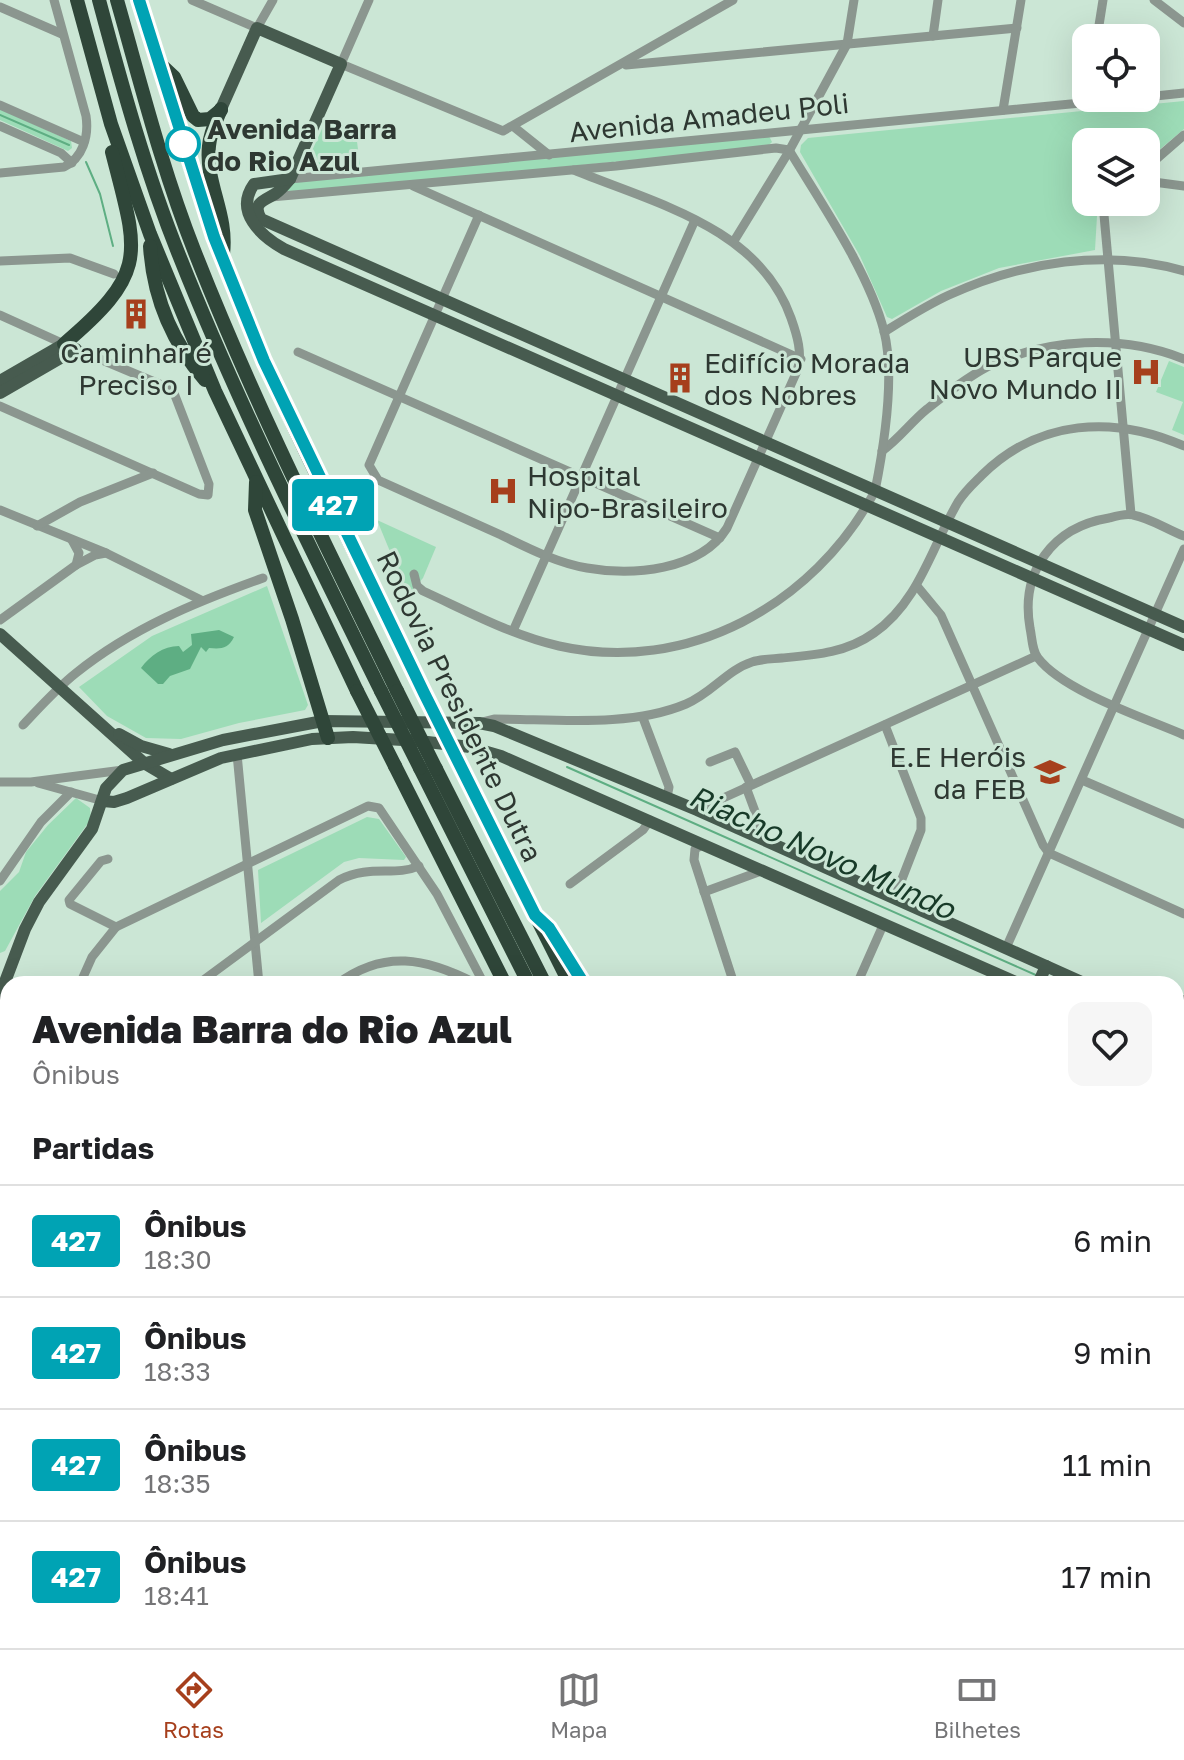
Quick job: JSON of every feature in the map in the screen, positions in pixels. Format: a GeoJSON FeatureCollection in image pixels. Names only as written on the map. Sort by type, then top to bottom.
{"type":"FeatureCollection","features":[{"type":"Feature","properties":{"kind":"highway"},"geometry":{"type":"LineString","coordinates":[[77,0],[111,124],[150,234],[156,291],[174,336],[190,363],[215,391],[357,691],[501,976]]}},
{"type":"Feature","properties":{"kind":"highway","name":"Rodovia Presidente Dutra"},"geometry":{"type":"LineString","coordinates":[[99,0],[124,92],[178,253],[251,422],[420,768],[513,935],[540,976]]}},
{"type":"Feature","properties":{"kind":"highway","name":"Rodovia Presidente Dutra"},"geometry":{"type":"LineString","coordinates":[[117,0],[164,165],[193,249],[296,483],[436,769],[513,935],[526,976]]}},
{"type":"Feature","properties":{"kind":"highway","name":"Rodovia Presidente Dutra"},"geometry":{"type":"LineString","coordinates":[[139,0],[186,156],[222,258],[264,361],[424,693],[566,976]]}},
{"type":"Feature","properties":{"kind":"highway"},"geometry":{"type":"LineString","coordinates":[[158,62],[174,77],[193,116],[198,120],[210,119],[221,109]]}},
{"type":"Feature","properties":{"kind":"highway"},"geometry":{"type":"LineString","coordinates":[[221,109],[212,130],[209,156],[213,186],[226,231],[222,258]]}},
{"type":"Feature","properties":{"kind":"highway"},"geometry":{"type":"LineString","coordinates":[[70,347],[116,294],[130,265],[129,220],[109,143],[111,124]]}},
{"type":"Feature","properties":{"kind":"highway"},"geometry":{"type":"LineString","coordinates":[[256,479],[255,510],[328,738]]}},
{"type":"Feature","properties":{"kind":"highway"},"geometry":{"type":"LineString","coordinates":[[535,915],[555,936],[579,976]]}},
{"type":"Feature","properties":{"kind":"highway"},"geometry":{"type":"LineString","coordinates":[[516,976],[508,958],[513,935],[532,942],[551,976]]}},
{"type":"Feature","properties":{"kind":"main road"},"geometry":{"type":"LineString","coordinates":[[221,109],[257,28],[341,64],[290,179],[277,192],[262,199],[257,212],[261,219],[1184,627]]}},
{"type":"Feature","properties":{"kind":"main road"},"geometry":{"type":"LineString","coordinates":[[290,179],[258,182],[249,193],[249,215],[253,224],[274,243],[1184,645]]}},
{"type":"Feature","properties":{"kind":"main road"},"geometry":{"type":"LineString","coordinates":[[274,243],[280,229]]}},
{"type":"Feature","properties":{"kind":"main road"},"geometry":{"type":"LineString","coordinates":[[0,381],[70,347]]}},
{"type":"Feature","properties":{"kind":"main road"},"geometry":{"type":"LineString","coordinates":[[0,393],[70,347]]}},
{"type":"Feature","properties":{"kind":"main road"},"geometry":{"type":"LineString","coordinates":[[0,634],[144,763],[171,779]]}},
{"type":"Feature","properties":{"kind":"main road"},"geometry":{"type":"LineString","coordinates":[[4,967],[39,902],[92,829],[106,788],[123,770],[199,746],[323,721],[350,720],[494,726],[703,812],[1066,976]]}},
{"type":"Feature","properties":{"kind":"main road"},"geometry":{"type":"LineString","coordinates":[[105,726],[141,746],[172,755]]}},
{"type":"Feature","properties":{"kind":"main road"},"geometry":{"type":"LineString","coordinates":[[237,754],[242,747],[261,742],[268,731]]}},
{"type":"Feature","properties":{"kind":"main road"},"geometry":{"type":"LineString","coordinates":[[103,801],[119,801],[237,754],[328,738],[457,745],[495,754],[650,820],[884,923],[990,976]]}},
{"type":"Feature","properties":{"kind":"main road"},"geometry":{"type":"LineString","coordinates":[[198,767],[203,756],[199,746]]}},
{"type":"Feature","properties":{"kind":"main road"},"geometry":{"type":"LineString","coordinates":[[1042,976],[1045,968]]}},
{"type":"Feature","properties":{"kind":"street"},"geometry":{"type":"LineString","coordinates":[[0,173],[56,168],[72,163],[79,156],[84,142],[86,116],[54,0]]}},
{"type":"Feature","properties":{"kind":"street"},"geometry":{"type":"LineString","coordinates":[[192,0],[257,28],[273,0]]}},
{"type":"Feature","properties":{"kind":"street"},"geometry":{"type":"LineString","coordinates":[[369,0],[341,64],[497,131],[514,127],[733,0]]}},
{"type":"Feature","properties":{"kind":"street"},"geometry":{"type":"LineString","coordinates":[[734,241],[800,131],[847,44],[854,0]]}},
{"type":"Feature","properties":{"kind":"street"},"geometry":{"type":"LineString","coordinates":[[933,36],[938,0]]}},
{"type":"Feature","properties":{"kind":"street"},"geometry":{"type":"LineString","coordinates":[[1003,110],[1021,0]]}},
{"type":"Feature","properties":{"kind":"street"},"geometry":{"type":"LineString","coordinates":[[1099,24],[1103,0]]}},
{"type":"Feature","properties":{"kind":"street"},"geometry":{"type":"LineString","coordinates":[[1154,0],[1184,23]]}},
{"type":"Feature","properties":{"kind":"street"},"geometry":{"type":"LineString","coordinates":[[0,7],[62,34]]}},
{"type":"Feature","properties":{"kind":"street"},"geometry":{"type":"LineString","coordinates":[[622,65],[1017,28]]}},
{"type":"Feature","properties":{"kind":"street"},"geometry":{"type":"LineString","coordinates":[[1160,96],[1184,93]]}},
{"type":"Feature","properties":{"kind":"street","name":"Avenida Amadeu Poli"},"geometry":{"type":"LineString","coordinates":[[290,179],[1072,102]]}},
{"type":"Feature","properties":{"kind":"street"},"geometry":{"type":"LineString","coordinates":[[0,105],[84,142]]}},
{"type":"Feature","properties":{"kind":"street"},"geometry":{"type":"LineString","coordinates":[[0,126],[61,153],[72,163]]}},
{"type":"Feature","properties":{"kind":"street"},"geometry":{"type":"LineString","coordinates":[[514,127],[549,155]]}},
{"type":"Feature","properties":{"kind":"street"},"geometry":{"type":"LineString","coordinates":[[769,149],[774,145],[771,133]]}},
{"type":"Feature","properties":{"kind":"street"},"geometry":{"type":"LineString","coordinates":[[1160,156],[1184,135]]}},
{"type":"Feature","properties":{"kind":"street","name":"Avenida Amadeu Poli"},"geometry":{"type":"LineString","coordinates":[[268,197],[769,149],[789,150]]}},
{"type":"Feature","properties":{"kind":"street"},"geometry":{"type":"LineString","coordinates":[[414,574],[417,586],[423,591],[513,631],[558,646],[585,651],[653,652],[687,645],[744,622],[799,586],[825,560],[875,491],[888,392],[884,332],[854,261],[789,150]]}},
{"type":"Feature","properties":{"kind":"street"},"geometry":{"type":"LineString","coordinates":[[615,187],[611,176],[616,166]]}},
{"type":"Feature","properties":{"kind":"street"},"geometry":{"type":"LineString","coordinates":[[479,215],[369,465],[378,480],[546,556],[587,568],[635,571],[693,558],[720,538],[727,528],[801,359],[787,307],[757,262],[734,241],[695,220],[574,170]]}},
{"type":"Feature","properties":{"kind":"street"},"geometry":{"type":"LineString","coordinates":[[443,199],[441,190],[447,181]]}},
{"type":"Feature","properties":{"kind":"street"},"geometry":{"type":"LineString","coordinates":[[1160,183],[1184,186]]}},
{"type":"Feature","properties":{"kind":"street"},"geometry":{"type":"LineString","coordinates":[[410,184],[801,359]]}},
{"type":"Feature","properties":{"kind":"street"},"geometry":{"type":"LineString","coordinates":[[1104,216],[1131,514]]}},
{"type":"Feature","properties":{"kind":"street"},"geometry":{"type":"LineString","coordinates":[[513,631],[695,220]]}},
{"type":"Feature","properties":{"kind":"street"},"geometry":{"type":"LineString","coordinates":[[0,261],[70,258],[114,274]]}},
{"type":"Feature","properties":{"kind":"street"},"geometry":{"type":"LineString","coordinates":[[884,332],[945,296],[1012,271],[1095,258],[1184,271]]}},
{"type":"Feature","properties":{"kind":"street"},"geometry":{"type":"LineString","coordinates":[[0,315],[174,393],[210,493],[206,496],[0,406]]}},
{"type":"Feature","properties":{"kind":"street"},"geometry":{"type":"LineString","coordinates":[[882,451],[896,441],[923,412],[985,368],[1014,356],[1057,345],[1116,343],[1154,349],[1184,359]]}},
{"type":"Feature","properties":{"kind":"street"},"geometry":{"type":"LineString","coordinates":[[298,352],[720,538]]}},
{"type":"Feature","properties":{"kind":"street"},"geometry":{"type":"LineString","coordinates":[[479,723],[494,719],[643,718],[693,701],[753,661],[815,655],[847,648],[881,628],[917,586],[963,494],[995,462],[1017,446],[1059,432],[1101,426],[1124,427],[1161,436],[1184,446]]}},
{"type":"Feature","properties":{"kind":"street"},"geometry":{"type":"LineString","coordinates":[[37,526],[80,502],[153,473]]}},
{"type":"Feature","properties":{"kind":"street"},"geometry":{"type":"LineString","coordinates":[[0,510],[106,553],[201,600]]}},
{"type":"Feature","properties":{"kind":"street"},"geometry":{"type":"LineString","coordinates":[[1184,536],[1131,514],[1088,521],[1070,529],[1046,551],[1033,579],[1027,603],[1036,656],[1072,685],[1184,735]]}},
{"type":"Feature","properties":{"kind":"street"},"geometry":{"type":"LineString","coordinates":[[72,540],[79,553],[76,565]]}},
{"type":"Feature","properties":{"kind":"street"},"geometry":{"type":"LineString","coordinates":[[1006,948],[1184,549]]}},
{"type":"Feature","properties":{"kind":"street"},"geometry":{"type":"LineString","coordinates":[[0,620],[76,565],[106,553]]}},
{"type":"Feature","properties":{"kind":"street"},"geometry":{"type":"LineString","coordinates":[[23,725],[77,672],[142,628],[201,600],[263,578]]}},
{"type":"Feature","properties":{"kind":"street"},"geometry":{"type":"LineString","coordinates":[[917,586],[941,615],[1049,853],[1184,914]]}},
{"type":"Feature","properties":{"kind":"street"},"geometry":{"type":"LineString","coordinates":[[703,812],[710,804],[748,786],[1036,656]]}},
{"type":"Feature","properties":{"kind":"street"},"geometry":{"type":"LineString","coordinates":[[643,718],[669,787],[667,797]]}},
{"type":"Feature","properties":{"kind":"street"},"geometry":{"type":"LineString","coordinates":[[885,725],[922,825],[895,897]]}},
{"type":"Feature","properties":{"kind":"street"},"geometry":{"type":"LineString","coordinates":[[710,762],[735,752],[766,841]]}},
{"type":"Feature","properties":{"kind":"street"},"geometry":{"type":"LineString","coordinates":[[237,754],[258,976]]}},
{"type":"Feature","properties":{"kind":"street"},"geometry":{"type":"LineString","coordinates":[[0,782],[31,782],[123,770]]}},
{"type":"Feature","properties":{"kind":"street"},"geometry":{"type":"LineString","coordinates":[[1082,780],[1184,824]]}},
{"type":"Feature","properties":{"kind":"street"},"geometry":{"type":"LineString","coordinates":[[31,782],[103,801]]}},
{"type":"Feature","properties":{"kind":"street"},"geometry":{"type":"LineString","coordinates":[[0,881],[41,822],[71,792]]}},
{"type":"Feature","properties":{"kind":"street"},"geometry":{"type":"LineString","coordinates":[[84,976],[92,957],[116,927],[364,807],[379,808],[419,866],[474,976]]}},
{"type":"Feature","properties":{"kind":"street"},"geometry":{"type":"LineString","coordinates":[[570,884],[643,830],[650,820]]}},
{"type":"Feature","properties":{"kind":"street"},"geometry":{"type":"LineString","coordinates":[[704,844],[693,854],[731,976]]}},
{"type":"Feature","properties":{"kind":"street"},"geometry":{"type":"LineString","coordinates":[[108,859],[101,861],[71,896],[70,904],[116,927]]}},
{"type":"Feature","properties":{"kind":"street"},"geometry":{"type":"LineString","coordinates":[[209,976],[347,876],[374,869],[411,870],[419,866]]}},
{"type":"Feature","properties":{"kind":"street"},"geometry":{"type":"LineString","coordinates":[[704,892],[764,870]]}},
{"type":"Feature","properties":{"kind":"street"},"geometry":{"type":"LineString","coordinates":[[861,976],[884,923]]}},
{"type":"Feature","properties":{"kind":"street"},"geometry":{"type":"LineString","coordinates":[[350,976],[359,970],[402,960],[427,963],[463,976]]}},
{"type":"Feature","properties":{"kind":"shaded area"},"geometry":{"type":"Polygon","coordinates":[[[1184,101],[1184,129],[1160,149],[1160,128],[1072,128],[1072,216],[1097,216],[1095,250],[999,268],[941,291],[892,319],[887,317],[860,256],[800,152],[801,145],[808,138],[1072,112],[1160,112],[1160,103],[1184,101]]]}},
{"type":"Feature","properties":{"kind":"shaded area"},"geometry":{"type":"Polygon","coordinates":[[[0,109],[71,141],[72,148],[68,151],[0,120],[0,109]]]}},
{"type":"Feature","properties":{"kind":"shaded area"},"geometry":{"type":"Polygon","coordinates":[[[326,120],[356,133],[360,166],[306,170],[326,120]]]}},
{"type":"Feature","properties":{"kind":"shaded area"},"geometry":{"type":"Polygon","coordinates":[[[769,136],[772,142],[767,147],[283,194],[295,182],[769,136]]]}},
{"type":"Feature","properties":{"kind":"shaded area"},"geometry":{"type":"Polygon","coordinates":[[[1169,361],[1184,367],[1184,435],[1172,430],[1183,402],[1156,392],[1169,361]]]}},
{"type":"Feature","properties":{"kind":"shaded area"},"geometry":{"type":"Polygon","coordinates":[[[377,520],[436,547],[423,578],[408,595],[377,520]]]}},
{"type":"Feature","properties":{"kind":"shaded area"},"geometry":{"type":"Polygon","coordinates":[[[267,586],[308,705],[305,710],[181,739],[146,738],[107,716],[79,687],[152,636],[267,586]]]}},
{"type":"Feature","properties":{"kind":"shaded area"},"geometry":{"type":"Polygon","coordinates":[[[219,630],[234,637],[227,646],[209,648],[206,652],[201,647],[190,669],[170,676],[163,684],[158,684],[141,668],[162,650],[179,646],[183,652],[192,645],[191,634],[219,630]]]}},
{"type":"Feature","properties":{"kind":"shaded area"},"geometry":{"type":"Polygon","coordinates":[[[76,798],[90,808],[91,819],[35,896],[5,951],[0,953],[0,891],[19,872],[26,852],[48,825],[76,798]]]}},
{"type":"Feature","properties":{"kind":"shaded area"},"geometry":{"type":"Polygon","coordinates":[[[367,817],[379,819],[406,857],[404,860],[359,858],[344,862],[261,923],[258,870],[367,817]]]}},
{"type":"Feature","properties":{"kind":"waterway"},"geometry":{"type":"LineString","coordinates":[[0,115],[69,145]]}},
{"type":"Feature","properties":{"kind":"waterway"},"geometry":{"type":"LineString","coordinates":[[86,162],[100,194],[113,246]]}},
{"type":"Feature","properties":{"kind":"waterway","name":"Riacho Novo Mundo"},"geometry":{"type":"LineString","coordinates":[[567,767],[1038,976]]}},
{"type":"Feature","properties":{"kind":"bus line","name":"427"},"geometry":{"type":"LineString","coordinates":[[139,0],[214,237],[264,361],[535,915],[549,928],[579,976]]}},
{"type":"Feature","properties":{"kind":"place","name":"Avenida Barra do Rio Azul"},"geometry":{"type":"Point","coordinates":[183,144]}},
{"type":"Feature","properties":{"kind":"place","name":"Caminhar é Preciso I"},"geometry":{"type":"Point","coordinates":[136,314]}},
{"type":"Feature","properties":{"kind":"place","name":"UBS Parque Novo Mundo II"},"geometry":{"type":"Point","coordinates":[1146,372]}},
{"type":"Feature","properties":{"kind":"place","name":"Edifício Morada dos Nobres"},"geometry":{"type":"Point","coordinates":[680,378]}},
{"type":"Feature","properties":{"kind":"place","name":"Hospital Nipo-Brasileiro"},"geometry":{"type":"Point","coordinates":[503,491]}},
{"type":"Feature","properties":{"kind":"place","name":"E.E Heróis da FEB"},"geometry":{"type":"Point","coordinates":[1050,772]}}]}
